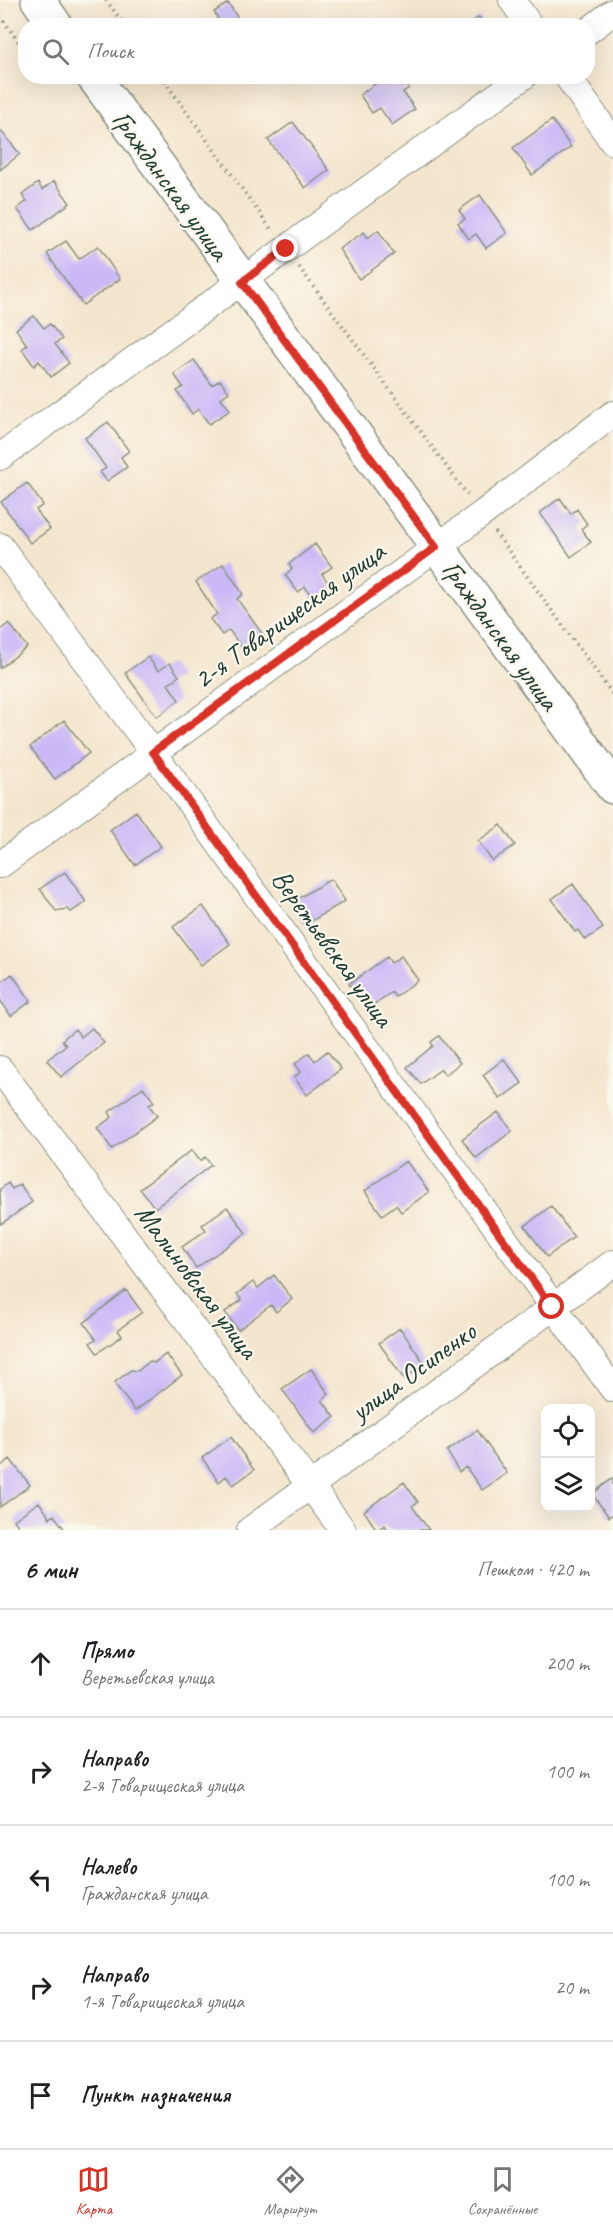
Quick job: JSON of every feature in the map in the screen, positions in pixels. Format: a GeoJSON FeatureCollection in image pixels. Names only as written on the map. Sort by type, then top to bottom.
{"type":"FeatureCollection","features":[{"type":"Feature","properties":{"kind":"main road"},"geometry":{"type":"LineString","coordinates":[[38,0],[50,18]]}},
{"type":"Feature","properties":{"kind":"main road","name":"Гражданская улица"},"geometry":{"type":"LineString","coordinates":[[99,84],[613,787]]}},
{"type":"Feature","properties":{"kind":"street"},"geometry":{"type":"LineString","coordinates":[[512,0],[524,18]]}},
{"type":"Feature","properties":{"kind":"street"},"geometry":{"type":"LineString","coordinates":[[595,25],[613,12]]}},
{"type":"Feature","properties":{"kind":"street"},"geometry":{"type":"LineString","coordinates":[[0,457],[513,84]]}},
{"type":"Feature","properties":{"kind":"street"},"geometry":{"type":"LineString","coordinates":[[573,84],[613,142]]}},
{"type":"Feature","properties":{"kind":"street","name":"2-я Товарищеская улица"},"geometry":{"type":"LineString","coordinates":[[0,866],[153,752],[482,514],[613,414]]}},
{"type":"Feature","properties":{"kind":"street","name":"Веретьевская улица"},"geometry":{"type":"LineString","coordinates":[[0,546],[153,752],[613,1389]]}},
{"type":"Feature","properties":{"kind":"street","name":"Малиновская улица"},"geometry":{"type":"LineString","coordinates":[[0,1069],[344,1530]]}},
{"type":"Feature","properties":{"kind":"street","name":"улица Осипенко"},"geometry":{"type":"LineString","coordinates":[[250,1530],[613,1263]]}},
{"type":"Feature","properties":{"kind":"path"},"geometry":{"type":"LineString","coordinates":[[106,0],[119,18]]}},
{"type":"Feature","properties":{"kind":"path"},"geometry":{"type":"LineString","coordinates":[[0,16],[18,41]]}},
{"type":"Feature","properties":{"kind":"path"},"geometry":{"type":"LineString","coordinates":[[167,84],[613,695]]}},
{"type":"Feature","properties":{"kind":"building"},"geometry":{"type":"Polygon","coordinates":[[[228,3],[238,18],[218,18],[214,12],[228,3]]]}},
{"type":"Feature","properties":{"kind":"building"},"geometry":{"type":"Polygon","coordinates":[[[375,84],[406,84],[409,88],[403,92],[415,109],[392,125],[380,108],[372,113],[360,95],[375,84]]]}},
{"type":"Feature","properties":{"kind":"building"},"geometry":{"type":"Polygon","coordinates":[[[552,120],[571,147],[532,175],[513,148],[552,120]]]}},
{"type":"Feature","properties":{"kind":"building"},"geometry":{"type":"Polygon","coordinates":[[[293,122],[329,170],[305,188],[268,140],[293,122]]]}},
{"type":"Feature","properties":{"kind":"building"},"geometry":{"type":"Polygon","coordinates":[[[0,130],[20,154],[0,170],[0,130]]]}},
{"type":"Feature","properties":{"kind":"building"},"geometry":{"type":"Polygon","coordinates":[[[54,181],[70,203],[33,230],[17,209],[27,201],[22,195],[38,183],[42,190],[54,181]]]}},
{"type":"Feature","properties":{"kind":"building"},"geometry":{"type":"Polygon","coordinates":[[[480,195],[507,233],[486,248],[476,234],[469,239],[458,223],[465,219],[459,210],[480,195]]]}},
{"type":"Feature","properties":{"kind":"building"},"geometry":{"type":"Polygon","coordinates":[[[378,230],[394,254],[359,279],[339,249],[364,232],[368,238],[378,230]]]}},
{"type":"Feature","properties":{"kind":"building"},"geometry":{"type":"Polygon","coordinates":[[[66,241],[79,259],[98,246],[120,279],[83,305],[47,254],[66,241]]]}},
{"type":"Feature","properties":{"kind":"building"},"geometry":{"type":"Polygon","coordinates":[[[34,316],[44,328],[50,324],[62,339],[55,344],[69,363],[51,377],[39,361],[34,366],[22,349],[27,345],[16,329],[34,316]]]}},
{"type":"Feature","properties":{"kind":"building"},"geometry":{"type":"Polygon","coordinates":[[[194,360],[212,385],[220,380],[229,392],[221,398],[230,410],[209,424],[198,409],[192,414],[177,391],[183,387],[174,374],[194,360]]]}},
{"type":"Feature","properties":{"kind":"building"},"geometry":{"type":"Polygon","coordinates":[[[108,422],[129,451],[121,457],[127,467],[107,481],[100,472],[106,468],[85,438],[108,422]]]}},
{"type":"Feature","properties":{"kind":"building"},"geometry":{"type":"Polygon","coordinates":[[[27,483],[43,505],[36,510],[50,529],[30,543],[1,502],[27,483]]]}},
{"type":"Feature","properties":{"kind":"building"},"geometry":{"type":"Polygon","coordinates":[[[560,498],[571,514],[577,509],[587,524],[581,529],[591,542],[571,557],[540,513],[560,498]]]}},
{"type":"Feature","properties":{"kind":"building"},"geometry":{"type":"Polygon","coordinates":[[[315,544],[332,567],[322,574],[332,588],[315,601],[305,587],[298,592],[285,575],[292,569],[289,564],[315,544]]]}},
{"type":"Feature","properties":{"kind":"building"},"geometry":{"type":"Polygon","coordinates":[[[223,564],[243,594],[237,599],[264,636],[244,651],[229,630],[222,635],[210,619],[217,614],[196,582],[223,564]]]}},
{"type":"Feature","properties":{"kind":"building"},"geometry":{"type":"Polygon","coordinates":[[[9,623],[27,647],[0,668],[0,630],[9,623]]]}},
{"type":"Feature","properties":{"kind":"building"},"geometry":{"type":"Polygon","coordinates":[[[148,657],[158,671],[170,663],[179,676],[168,684],[179,700],[157,717],[125,673],[148,657]]]}},
{"type":"Feature","properties":{"kind":"building"},"geometry":{"type":"Polygon","coordinates":[[[64,720],[89,753],[55,779],[30,747],[64,720]]]}},
{"type":"Feature","properties":{"kind":"building"},"geometry":{"type":"Polygon","coordinates":[[[136,811],[161,846],[135,865],[110,830],[136,811]]]}},
{"type":"Feature","properties":{"kind":"building"},"geometry":{"type":"Polygon","coordinates":[[[501,825],[515,845],[492,861],[478,841],[501,825]]]}},
{"type":"Feature","properties":{"kind":"building"},"geometry":{"type":"Polygon","coordinates":[[[65,872],[86,902],[71,912],[67,909],[56,911],[40,889],[65,872]]]}},
{"type":"Feature","properties":{"kind":"building"},"geometry":{"type":"Polygon","coordinates":[[[331,879],[345,901],[305,925],[292,902],[331,879]]]}},
{"type":"Feature","properties":{"kind":"building"},"geometry":{"type":"Polygon","coordinates":[[[573,884],[603,928],[585,940],[578,930],[575,932],[552,899],[573,884]]]}},
{"type":"Feature","properties":{"kind":"building"},"geometry":{"type":"Polygon","coordinates":[[[203,906],[230,944],[201,965],[173,927],[203,906]]]}},
{"type":"Feature","properties":{"kind":"building"},"geometry":{"type":"Polygon","coordinates":[[[401,956],[418,980],[395,997],[392,992],[367,1009],[349,984],[387,957],[391,963],[401,956]]]}},
{"type":"Feature","properties":{"kind":"building"},"geometry":{"type":"Polygon","coordinates":[[[12,974],[31,1001],[11,1016],[0,1000],[0,983],[12,974]]]}},
{"type":"Feature","properties":{"kind":"building"},"geometry":{"type":"Polygon","coordinates":[[[92,1028],[104,1043],[61,1077],[47,1060],[66,1045],[62,1040],[75,1029],[81,1037],[92,1028]]]}},
{"type":"Feature","properties":{"kind":"building"},"geometry":{"type":"Polygon","coordinates":[[[439,1036],[460,1063],[445,1075],[441,1069],[421,1084],[407,1067],[433,1046],[431,1042],[439,1036]]]}},
{"type":"Feature","properties":{"kind":"building"},"geometry":{"type":"Polygon","coordinates":[[[327,1051],[341,1069],[307,1095],[294,1077],[301,1072],[295,1064],[309,1053],[315,1061],[327,1051]]]}},
{"type":"Feature","properties":{"kind":"building"},"geometry":{"type":"Polygon","coordinates":[[[504,1059],[522,1083],[500,1099],[483,1075],[504,1059]]]}},
{"type":"Feature","properties":{"kind":"building"},"geometry":{"type":"Polygon","coordinates":[[[143,1087],[154,1102],[149,1105],[157,1116],[112,1149],[97,1128],[112,1117],[109,1112],[143,1087]]]}},
{"type":"Feature","properties":{"kind":"building"},"geometry":{"type":"Polygon","coordinates":[[[498,1112],[512,1131],[476,1158],[462,1139],[498,1112]]]}},
{"type":"Feature","properties":{"kind":"building"},"geometry":{"type":"Polygon","coordinates":[[[192,1150],[200,1161],[205,1157],[211,1165],[155,1208],[140,1189],[192,1150]]]}},
{"type":"Feature","properties":{"kind":"building"},"geometry":{"type":"Polygon","coordinates":[[[406,1161],[429,1192],[401,1212],[396,1205],[382,1215],[365,1191],[406,1161]]]}},
{"type":"Feature","properties":{"kind":"building"},"geometry":{"type":"Polygon","coordinates":[[[8,1183],[12,1189],[20,1184],[32,1202],[1,1224],[0,1189],[8,1183]]]}},
{"type":"Feature","properties":{"kind":"building"},"geometry":{"type":"Polygon","coordinates":[[[551,1206],[574,1237],[547,1257],[525,1226],[551,1206]]]}},
{"type":"Feature","properties":{"kind":"building"},"geometry":{"type":"Polygon","coordinates":[[[227,1207],[246,1233],[196,1268],[182,1247],[206,1230],[202,1225],[227,1207]]]}},
{"type":"Feature","properties":{"kind":"building"},"geometry":{"type":"Polygon","coordinates":[[[274,1275],[292,1299],[276,1312],[271,1305],[238,1330],[225,1312],[242,1300],[237,1294],[253,1282],[258,1288],[274,1275]]]}},
{"type":"Feature","properties":{"kind":"building"},"geometry":{"type":"Polygon","coordinates":[[[126,1290],[142,1312],[118,1330],[122,1336],[97,1353],[90,1343],[96,1339],[84,1323],[126,1290]]]}},
{"type":"Feature","properties":{"kind":"building"},"geometry":{"type":"Polygon","coordinates":[[[400,1328],[425,1364],[404,1379],[379,1343],[400,1328]]]}},
{"type":"Feature","properties":{"kind":"building"},"geometry":{"type":"Polygon","coordinates":[[[166,1354],[182,1375],[135,1411],[114,1383],[131,1370],[138,1371],[150,1361],[154,1363],[166,1354]]]}},
{"type":"Feature","properties":{"kind":"building"},"geometry":{"type":"Polygon","coordinates":[[[311,1369],[329,1394],[322,1400],[335,1417],[314,1433],[282,1389],[311,1369]]]}},
{"type":"Feature","properties":{"kind":"building"},"geometry":{"type":"Polygon","coordinates":[[[477,1430],[507,1473],[482,1490],[466,1467],[459,1472],[447,1451],[477,1430]]]}},
{"type":"Feature","properties":{"kind":"building"},"geometry":{"type":"Polygon","coordinates":[[[231,1437],[254,1470],[233,1485],[226,1476],[219,1482],[202,1458],[231,1437]]]}},
{"type":"Feature","properties":{"kind":"building"},"geometry":{"type":"Polygon","coordinates":[[[10,1459],[30,1485],[0,1507],[0,1467],[10,1459]]]}},
{"type":"Feature","properties":{"kind":"building"},"geometry":{"type":"Polygon","coordinates":[[[613,1478],[613,1514],[609,1517],[595,1498],[595,1492],[613,1478]]]}},
{"type":"Feature","properties":{"kind":"building"},"geometry":{"type":"Polygon","coordinates":[[[404,1482],[418,1502],[412,1506],[429,1530],[388,1530],[385,1525],[377,1530],[364,1511],[404,1482]]]}},
{"type":"Feature","properties":{"kind":"building"},"geometry":{"type":"Polygon","coordinates":[[[39,1502],[50,1518],[54,1515],[65,1530],[21,1530],[14,1520],[39,1502]]]}},
{"type":"Feature","properties":{"kind":"route"},"geometry":{"type":"LineString","coordinates":[[286,249],[242,282],[436,547],[153,752],[552,1307]]}}]}
